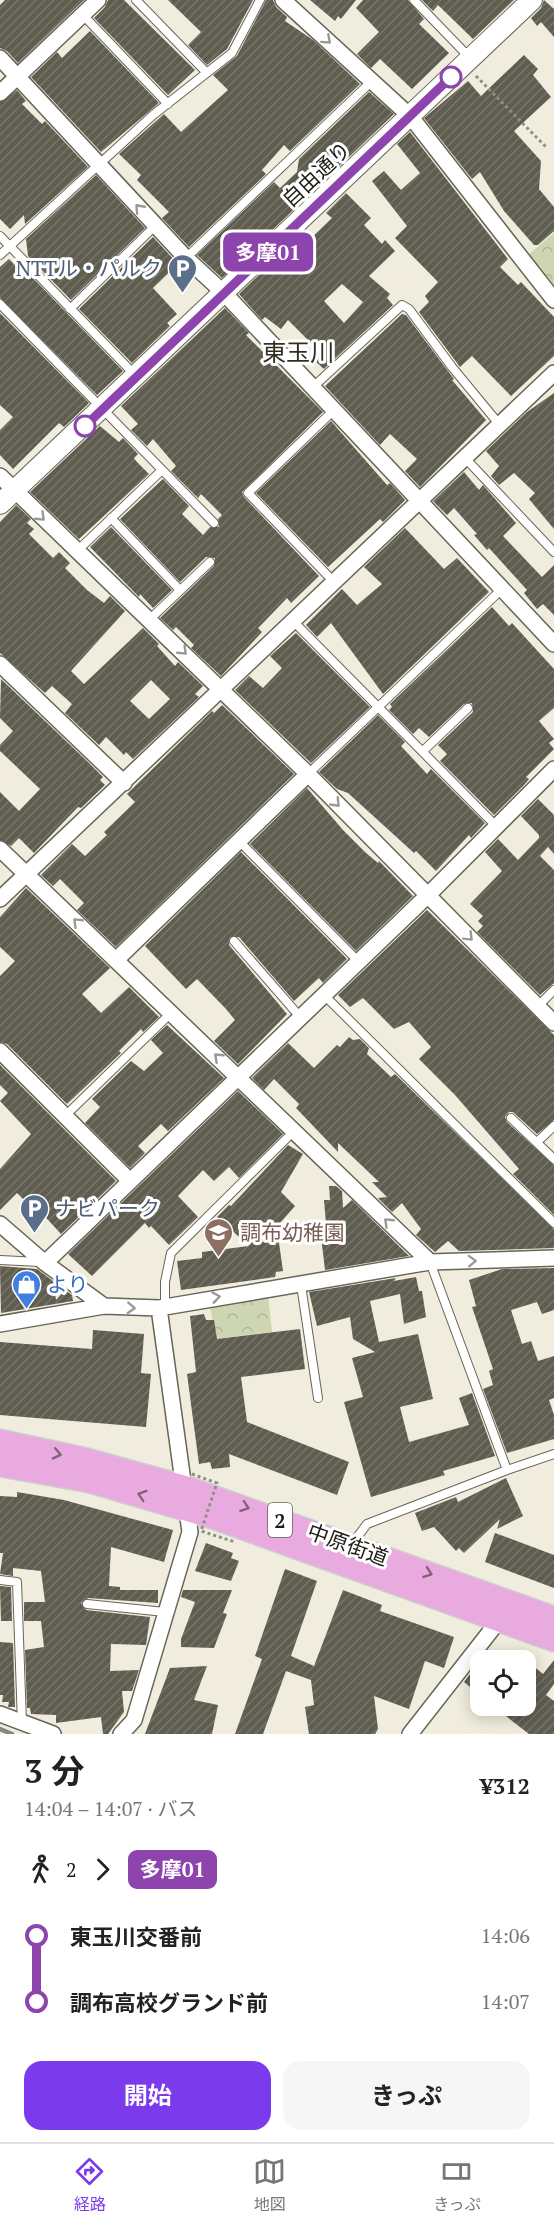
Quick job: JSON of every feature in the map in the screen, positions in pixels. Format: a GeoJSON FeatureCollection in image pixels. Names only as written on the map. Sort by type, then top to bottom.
{"type":"FeatureCollection","features":[{"type":"Feature","properties":{"kind":"main road","name":"中原街道"},"geometry":{"type":"LineString","coordinates":[[0,1442],[84,1460],[189,1490],[554,1619]]}},
{"type":"Feature","properties":{"kind":"main road","name":"中原街道"},"geometry":{"type":"LineString","coordinates":[[0,1464],[89,1480],[189,1490],[500,1619],[554,1639]]}},
{"type":"Feature","properties":{"kind":"street"},"geometry":{"type":"LineString","coordinates":[[0,93],[98,0]]}},
{"type":"Feature","properties":{"kind":"street"},"geometry":{"type":"LineString","coordinates":[[284,0],[411,117],[554,300]]}},
{"type":"Feature","properties":{"kind":"street","name":"自由通り"},"geometry":{"type":"LineString","coordinates":[[7,497],[225,294],[532,0]]}},
{"type":"Feature","properties":{"kind":"street"},"geometry":{"type":"LineString","coordinates":[[0,58],[155,226],[225,294],[554,644]]}},
{"type":"Feature","properties":{"kind":"street"},"geometry":{"type":"LineString","coordinates":[[0,899],[554,373]]}},
{"type":"Feature","properties":{"kind":"street"},"geometry":{"type":"LineString","coordinates":[[0,476],[7,497],[77,551],[150,619],[308,774],[554,1023]]}},
{"type":"Feature","properties":{"kind":"street"},"geometry":{"type":"LineString","coordinates":[[0,664],[124,783]]}},
{"type":"Feature","properties":{"kind":"street"},"geometry":{"type":"LineString","coordinates":[[45,1263],[427,896],[554,770]]}},
{"type":"Feature","properties":{"kind":"street"},"geometry":{"type":"LineString","coordinates":[[116,960],[308,774]]}},
{"type":"Feature","properties":{"kind":"street"},"geometry":{"type":"LineString","coordinates":[[0,849],[240,1077],[430,1262]]}},
{"type":"Feature","properties":{"kind":"street"},"geometry":{"type":"LineString","coordinates":[[0,1051],[130,1181]]}},
{"type":"Feature","properties":{"kind":"street"},"geometry":{"type":"LineString","coordinates":[[0,1224],[45,1263],[104,1306]]}},
{"type":"Feature","properties":{"kind":"street"},"geometry":{"type":"LineString","coordinates":[[0,1324],[104,1306],[162,1307],[430,1262],[554,1258]]}},
{"type":"Feature","properties":{"kind":"street"},"geometry":{"type":"LineString","coordinates":[[121,1734],[134,1720],[190,1532],[189,1490],[162,1307]]}},
{"type":"Feature","properties":{"kind":"street"},"geometry":{"type":"LineString","coordinates":[[410,1734],[500,1619]]}},
{"type":"Feature","properties":{"kind":"street"},"geometry":{"type":"LineString","coordinates":[[0,1714],[53,1734]]}},
{"type":"Feature","properties":{"kind":"lane"},"geometry":{"type":"LineString","coordinates":[[136,0],[207,73]]}},
{"type":"Feature","properties":{"kind":"lane"},"geometry":{"type":"LineString","coordinates":[[0,255],[168,104],[232,52],[260,0]]}},
{"type":"Feature","properties":{"kind":"lane"},"geometry":{"type":"LineString","coordinates":[[414,0],[467,61]]}},
{"type":"Feature","properties":{"kind":"lane"},"geometry":{"type":"LineString","coordinates":[[83,15],[168,104]]}},
{"type":"Feature","properties":{"kind":"lane"},"geometry":{"type":"LineString","coordinates":[[186,258],[372,81]]}},
{"type":"Feature","properties":{"kind":"lane"},"geometry":{"type":"LineString","coordinates":[[70,309],[155,226]]}},
{"type":"Feature","properties":{"kind":"lane"},"geometry":{"type":"LineString","coordinates":[[0,236],[137,377]]}},
{"type":"Feature","properties":{"kind":"lane"},"geometry":{"type":"LineString","coordinates":[[0,304],[214,523]]}},
{"type":"Feature","properties":{"kind":"lane"},"geometry":{"type":"LineString","coordinates":[[312,387],[402,305],[409,309],[452,367],[499,424]]}},
{"type":"Feature","properties":{"kind":"lane"},"geometry":{"type":"LineString","coordinates":[[334,410],[248,494],[335,583]]}},
{"type":"Feature","properties":{"kind":"lane"},"geometry":{"type":"LineString","coordinates":[[465,458],[554,552]]}},
{"type":"Feature","properties":{"kind":"lane"},"geometry":{"type":"LineString","coordinates":[[77,551],[161,471]]}},
{"type":"Feature","properties":{"kind":"lane"},"geometry":{"type":"LineString","coordinates":[[111,518],[180,590]]}},
{"type":"Feature","properties":{"kind":"lane"},"geometry":{"type":"LineString","coordinates":[[150,619],[210,561]]}},
{"type":"Feature","properties":{"kind":"lane"},"geometry":{"type":"LineString","coordinates":[[308,774],[503,588]]}},
{"type":"Feature","properties":{"kind":"lane"},"geometry":{"type":"LineString","coordinates":[[294,622],[497,827]]}},
{"type":"Feature","properties":{"kind":"lane"},"geometry":{"type":"LineString","coordinates":[[423,751],[468,708]]}},
{"type":"Feature","properties":{"kind":"lane"},"geometry":{"type":"LineString","coordinates":[[239,841],[358,961]]}},
{"type":"Feature","properties":{"kind":"lane"},"geometry":{"type":"LineString","coordinates":[[234,941],[301,1018]]}},
{"type":"Feature","properties":{"kind":"lane"},"geometry":{"type":"LineString","coordinates":[[538,1006],[554,990]]}},
{"type":"Feature","properties":{"kind":"lane"},"geometry":{"type":"LineString","coordinates":[[324,995],[554,1223]]}},
{"type":"Feature","properties":{"kind":"lane"},"geometry":{"type":"LineString","coordinates":[[65,1116],[171,1013]]}},
{"type":"Feature","properties":{"kind":"lane"},"geometry":{"type":"LineString","coordinates":[[511,1118],[554,1159]]}},
{"type":"Feature","properties":{"kind":"lane"},"geometry":{"type":"LineString","coordinates":[[537,1142],[554,1126]]}},
{"type":"Feature","properties":{"kind":"lane"},"geometry":{"type":"LineString","coordinates":[[162,1307],[171,1253],[294,1131]]}},
{"type":"Feature","properties":{"kind":"lane"},"geometry":{"type":"LineString","coordinates":[[0,1260],[45,1263]]}},
{"type":"Feature","properties":{"kind":"lane"},"geometry":{"type":"LineString","coordinates":[[430,1262],[507,1470]]}},
{"type":"Feature","properties":{"kind":"lane"},"geometry":{"type":"LineString","coordinates":[[301,1285],[318,1398]]}},
{"type":"Feature","properties":{"kind":"lane"},"geometry":{"type":"LineString","coordinates":[[351,1546],[367,1524],[554,1454]]}},
{"type":"Feature","properties":{"kind":"lane"},"geometry":{"type":"LineString","coordinates":[[0,1580],[17,1582],[22,1723]]}},
{"type":"Feature","properties":{"kind":"lane"},"geometry":{"type":"LineString","coordinates":[[87,1605],[165,1612]]}},
{"type":"Feature","properties":{"kind":"path"},"geometry":{"type":"LineString","coordinates":[[467,61],[546,147]]}},
{"type":"Feature","properties":{"kind":"path"},"geometry":{"type":"LineString","coordinates":[[189,1490],[217,1483],[201,1530],[235,1542]]}},
{"type":"Feature","properties":{"kind":"green space"},"geometry":{"type":"Polygon","coordinates":[[[554,233],[554,288],[548,293],[522,260],[554,233]]]}},
{"type":"Feature","properties":{"kind":"green space"},"geometry":{"type":"Polygon","coordinates":[[[268,1296],[272,1332],[215,1339],[210,1305],[268,1296]]]}},
{"type":"Feature","properties":{"kind":"building"},"geometry":{"type":"Polygon","coordinates":[[[5,0],[84,0],[18,63],[7,51],[0,48],[0,5],[5,0]]]}},
{"type":"Feature","properties":{"kind":"building"},"geometry":{"type":"Polygon","coordinates":[[[108,0],[124,0],[195,70],[168,95],[94,18],[105,7],[108,0]]]}},
{"type":"Feature","properties":{"kind":"building"},"geometry":{"type":"Polygon","coordinates":[[[168,0],[253,0],[227,49],[207,65],[188,45],[201,32],[168,0]]]}},
{"type":"Feature","properties":{"kind":"building"},"geometry":{"type":"Polygon","coordinates":[[[266,0],[273,0],[276,7],[287,17],[285,21],[313,40],[360,84],[290,151],[284,145],[262,170],[266,174],[189,247],[162,218],[169,212],[137,180],[141,175],[119,154],[164,114],[181,132],[228,90],[213,75],[237,56],[266,0]]]}},
{"type":"Feature","properties":{"kind":"building"},"geometry":{"type":"Polygon","coordinates":[[[310,0],[356,0],[341,19],[338,16],[335,21],[310,0]]]}},
{"type":"Feature","properties":{"kind":"building"},"geometry":{"type":"Polygon","coordinates":[[[363,0],[408,0],[424,19],[419,24],[449,53],[412,89],[380,59],[371,68],[357,54],[379,32],[356,8],[363,0]]]}},
{"type":"Feature","properties":{"kind":"building"},"geometry":{"type":"Polygon","coordinates":[[[422,0],[514,0],[473,39],[438,5],[433,11],[422,0]]]}},
{"type":"Feature","properties":{"kind":"building"},"geometry":{"type":"Polygon","coordinates":[[[544,0],[554,9],[554,37],[541,22],[537,26],[531,18],[541,8],[544,0]]]}},
{"type":"Feature","properties":{"kind":"building"},"geometry":{"type":"Polygon","coordinates":[[[90,31],[159,103],[101,152],[31,77],[57,52],[62,58],[90,31]]]}},
{"type":"Feature","properties":{"kind":"building"},"geometry":{"type":"Polygon","coordinates":[[[524,55],[538,69],[533,75],[551,97],[514,131],[541,161],[539,189],[554,207],[554,231],[538,245],[534,245],[504,211],[480,172],[472,179],[424,118],[468,81],[481,96],[524,55]]]}},
{"type":"Feature","properties":{"kind":"building"},"geometry":{"type":"Polygon","coordinates":[[[17,90],[26,101],[22,104],[42,124],[45,121],[88,167],[25,224],[24,215],[10,229],[0,219],[0,102],[17,90]]]}},
{"type":"Feature","properties":{"kind":"building"},"geometry":{"type":"Polygon","coordinates":[[[369,92],[394,114],[222,278],[197,255],[274,182],[280,188],[297,172],[299,159],[369,92]]]}},
{"type":"Feature","properties":{"kind":"building"},"geometry":{"type":"Polygon","coordinates":[[[410,132],[508,259],[500,267],[518,285],[521,282],[554,317],[554,356],[511,396],[472,356],[460,367],[419,312],[429,302],[425,296],[438,282],[395,238],[407,226],[372,181],[384,171],[401,190],[420,173],[397,144],[410,132]]]}},
{"type":"Feature","properties":{"kind":"building"},"geometry":{"type":"Polygon","coordinates":[[[96,175],[145,228],[71,300],[28,256],[26,239],[96,175]]]}},
{"type":"Feature","properties":{"kind":"building"},"geometry":{"type":"Polygon","coordinates":[[[346,193],[371,218],[364,225],[382,244],[385,240],[395,251],[369,276],[390,294],[387,298],[393,305],[324,369],[316,362],[322,354],[288,320],[281,329],[265,317],[262,320],[239,294],[278,257],[281,260],[299,241],[303,246],[332,218],[326,213],[346,193]],[[342,284],[324,301],[344,323],[363,302],[342,284]]]}},
{"type":"Feature","properties":{"kind":"building"},"geometry":{"type":"Polygon","coordinates":[[[153,237],[178,264],[153,288],[177,314],[167,323],[170,326],[132,363],[79,309],[153,237]]]}},
{"type":"Feature","properties":{"kind":"building"},"geometry":{"type":"Polygon","coordinates":[[[9,259],[29,280],[29,274],[123,371],[97,395],[0,298],[0,267],[9,259]]]}},
{"type":"Feature","properties":{"kind":"building"},"geometry":{"type":"Polygon","coordinates":[[[225,308],[249,333],[246,335],[323,412],[242,492],[244,497],[319,576],[291,603],[287,598],[258,628],[262,632],[221,676],[191,648],[194,645],[176,627],[173,630],[160,618],[214,566],[215,558],[206,557],[180,582],[120,519],[163,479],[189,506],[182,514],[203,535],[210,527],[219,527],[218,519],[222,515],[201,494],[198,498],[171,471],[176,466],[153,439],[147,446],[131,430],[138,424],[121,406],[225,308]]]}},
{"type":"Feature","properties":{"kind":"building"},"geometry":{"type":"Polygon","coordinates":[[[0,313],[89,403],[64,427],[59,423],[13,469],[0,455],[0,430],[13,417],[0,405],[0,313]]]}},
{"type":"Feature","properties":{"kind":"building"},"geometry":{"type":"Polygon","coordinates":[[[402,314],[406,315],[454,379],[452,380],[486,420],[420,487],[405,471],[417,459],[390,434],[380,445],[325,386],[402,314]]]}},
{"type":"Feature","properties":{"kind":"building"},"geometry":{"type":"Polygon","coordinates":[[[554,393],[554,529],[529,499],[535,493],[514,473],[499,485],[491,476],[499,466],[486,451],[527,412],[554,393]]]}},
{"type":"Feature","properties":{"kind":"building"},"geometry":{"type":"Polygon","coordinates":[[[331,421],[387,485],[390,483],[405,500],[383,522],[380,519],[328,567],[256,493],[331,421]]]}},
{"type":"Feature","properties":{"kind":"building"},"geometry":{"type":"Polygon","coordinates":[[[100,426],[119,442],[123,438],[138,454],[134,458],[136,461],[149,474],[79,539],[30,492],[100,426]]]}},
{"type":"Feature","properties":{"kind":"building"},"geometry":{"type":"Polygon","coordinates":[[[464,472],[479,490],[483,485],[516,523],[503,536],[542,577],[554,565],[554,615],[543,604],[537,609],[524,593],[527,590],[489,548],[487,550],[474,535],[477,534],[454,508],[447,515],[433,501],[464,472]]]}},
{"type":"Feature","properties":{"kind":"building"},"geometry":{"type":"Polygon","coordinates":[[[16,505],[31,519],[27,523],[34,529],[29,534],[53,558],[59,552],[70,563],[65,568],[87,590],[104,603],[110,596],[125,611],[71,671],[84,684],[143,628],[159,644],[157,646],[175,666],[178,662],[203,686],[195,694],[199,697],[133,759],[126,752],[124,755],[106,737],[99,745],[65,713],[72,704],[52,686],[45,693],[0,653],[0,522],[16,505]],[[151,680],[130,701],[149,719],[170,699],[151,680]]]}},
{"type":"Feature","properties":{"kind":"building"},"geometry":{"type":"Polygon","coordinates":[[[111,527],[172,590],[153,608],[140,594],[139,597],[90,547],[111,527]]]}},
{"type":"Feature","properties":{"kind":"building"},"geometry":{"type":"Polygon","coordinates":[[[405,528],[444,569],[457,558],[489,592],[383,694],[331,623],[317,637],[306,625],[342,589],[357,605],[382,584],[364,567],[405,528]]]}},
{"type":"Feature","properties":{"kind":"building"},"geometry":{"type":"Polygon","coordinates":[[[492,607],[509,626],[512,623],[554,669],[554,708],[539,721],[554,739],[549,743],[554,749],[526,777],[529,779],[524,785],[494,815],[440,761],[447,754],[438,745],[473,712],[472,703],[464,704],[429,737],[419,728],[413,734],[389,710],[392,707],[390,704],[492,607]]]}},
{"type":"Feature","properties":{"kind":"building"},"geometry":{"type":"Polygon","coordinates":[[[296,633],[370,707],[311,763],[235,690],[249,676],[263,688],[282,668],[270,656],[296,633]]]}},
{"type":"Feature","properties":{"kind":"building"},"geometry":{"type":"Polygon","coordinates":[[[1,679],[103,777],[100,780],[105,785],[81,808],[78,807],[34,853],[19,838],[11,846],[0,840],[0,792],[19,811],[40,789],[0,751],[0,745],[13,731],[0,718],[1,679]]]}},
{"type":"Feature","properties":{"kind":"building"},"geometry":{"type":"Polygon","coordinates":[[[222,705],[294,774],[116,947],[77,910],[84,903],[60,879],[53,886],[41,875],[72,844],[85,856],[107,835],[104,832],[135,802],[127,794],[212,711],[214,713],[222,705]]]}},
{"type":"Feature","properties":{"kind":"building"},"geometry":{"type":"Polygon","coordinates":[[[378,715],[405,742],[401,746],[427,774],[431,769],[485,823],[471,838],[469,835],[436,871],[348,793],[337,789],[319,772],[378,715]]]}},
{"type":"Feature","properties":{"kind":"building"},"geometry":{"type":"Polygon","coordinates":[[[307,788],[343,830],[365,852],[378,863],[379,861],[413,896],[356,951],[250,844],[307,788]]]}},
{"type":"Feature","properties":{"kind":"building"},"geometry":{"type":"Polygon","coordinates":[[[538,799],[554,815],[554,854],[548,847],[540,856],[554,870],[554,983],[540,995],[477,932],[483,926],[478,921],[483,916],[470,904],[502,871],[485,852],[498,839],[518,860],[539,838],[539,835],[521,816],[538,799]]]}},
{"type":"Feature","properties":{"kind":"building"},"geometry":{"type":"Polygon","coordinates":[[[241,852],[347,959],[323,983],[319,978],[294,1001],[239,937],[230,937],[229,945],[287,1014],[238,1064],[214,1041],[235,1020],[197,979],[186,989],[145,946],[241,852]]]}},
{"type":"Feature","properties":{"kind":"building"},"geometry":{"type":"Polygon","coordinates":[[[26,888],[110,968],[82,994],[101,1013],[129,987],[159,1017],[143,1032],[141,1029],[119,1051],[121,1053],[67,1104],[7,1044],[0,1042],[0,976],[15,961],[0,947],[0,917],[26,888]]]}},
{"type":"Feature","properties":{"kind":"building"},"geometry":{"type":"Polygon","coordinates":[[[427,910],[554,1035],[554,1120],[537,1134],[513,1112],[509,1112],[505,1117],[507,1122],[554,1165],[554,1215],[513,1174],[519,1169],[455,1095],[419,1059],[431,1047],[409,1022],[394,1029],[363,998],[350,1007],[338,995],[427,910]]]}},
{"type":"Feature","properties":{"kind":"building"},"geometry":{"type":"Polygon","coordinates":[[[167,1025],[224,1078],[168,1131],[161,1124],[138,1146],[145,1153],[130,1168],[85,1123],[100,1107],[92,1099],[131,1061],[144,1071],[163,1053],[151,1040],[167,1025]]]}},
{"type":"Feature","properties":{"kind":"building"},"geometry":{"type":"Polygon","coordinates":[[[349,1037],[353,1040],[360,1039],[369,1048],[367,1054],[391,1077],[395,1074],[554,1229],[554,1248],[459,1251],[448,1241],[435,1252],[416,1235],[421,1229],[402,1203],[392,1212],[378,1198],[387,1197],[372,1182],[379,1182],[338,1143],[338,1152],[296,1108],[299,1104],[274,1079],[264,1090],[252,1078],[288,1043],[314,1068],[337,1045],[340,1047],[349,1037]]]}},
{"type":"Feature","properties":{"kind":"building"},"geometry":{"type":"Polygon","coordinates":[[[0,1065],[116,1181],[61,1234],[39,1210],[36,1212],[17,1193],[0,1210],[0,1169],[31,1134],[0,1101],[8,1093],[0,1085],[0,1065]]]}},
{"type":"Feature","properties":{"kind":"building"},"geometry":{"type":"Polygon","coordinates":[[[238,1091],[283,1134],[239,1178],[229,1167],[214,1181],[203,1170],[178,1196],[198,1217],[169,1245],[151,1226],[149,1228],[145,1223],[92,1276],[68,1254],[238,1091]]]}},
{"type":"Feature","properties":{"kind":"building"},"geometry":{"type":"Polygon","coordinates":[[[288,1145],[303,1154],[281,1192],[295,1206],[273,1231],[279,1243],[283,1271],[276,1272],[275,1277],[181,1290],[177,1261],[202,1258],[202,1252],[249,1246],[217,1217],[229,1205],[231,1206],[288,1145]]]}},
{"type":"Feature","properties":{"kind":"building"},"geometry":{"type":"Polygon","coordinates":[[[329,1186],[336,1186],[342,1191],[343,1208],[352,1200],[409,1256],[325,1270],[320,1228],[327,1235],[324,1200],[330,1200],[329,1186]]]}},
{"type":"Feature","properties":{"kind":"building"},"geometry":{"type":"Polygon","coordinates":[[[0,1266],[37,1269],[53,1281],[56,1300],[65,1290],[72,1295],[73,1301],[1,1313],[0,1266]]]}},
{"type":"Feature","properties":{"kind":"building"},"geometry":{"type":"Polygon","coordinates":[[[554,1268],[554,1310],[542,1314],[537,1302],[511,1310],[522,1344],[531,1341],[538,1361],[554,1356],[554,1398],[549,1400],[554,1415],[554,1439],[507,1453],[483,1389],[493,1385],[489,1371],[493,1369],[472,1307],[476,1306],[469,1280],[502,1269],[554,1268]]]}},
{"type":"Feature","properties":{"kind":"building"},"geometry":{"type":"Polygon","coordinates":[[[416,1277],[419,1291],[422,1291],[426,1317],[404,1324],[400,1294],[370,1301],[379,1342],[418,1334],[433,1399],[400,1407],[409,1442],[469,1425],[459,1398],[472,1393],[495,1456],[443,1471],[445,1475],[371,1497],[344,1402],[363,1397],[352,1358],[375,1352],[353,1339],[350,1317],[317,1326],[309,1292],[416,1277]]]}},
{"type":"Feature","properties":{"kind":"building"},"geometry":{"type":"Polygon","coordinates":[[[204,1314],[206,1320],[214,1320],[217,1339],[300,1329],[305,1369],[241,1377],[247,1422],[349,1462],[337,1495],[229,1454],[230,1467],[212,1469],[210,1462],[199,1464],[187,1374],[196,1372],[190,1316],[204,1314]]]}},
{"type":"Feature","properties":{"kind":"building"},"geometry":{"type":"Polygon","coordinates":[[[93,1330],[144,1334],[141,1373],[151,1374],[146,1427],[0,1415],[0,1342],[92,1349],[93,1330]]]}},
{"type":"Feature","properties":{"kind":"building"},"geometry":{"type":"Polygon","coordinates":[[[506,1478],[523,1516],[497,1529],[500,1519],[464,1553],[459,1548],[456,1551],[434,1527],[422,1531],[415,1513],[456,1497],[458,1502],[506,1478]]]}},
{"type":"Feature","properties":{"kind":"building"},"geometry":{"type":"Polygon","coordinates":[[[17,1492],[64,1500],[173,1530],[164,1562],[111,1547],[109,1586],[120,1587],[120,1590],[158,1590],[158,1603],[88,1598],[81,1603],[86,1610],[150,1617],[146,1645],[111,1644],[110,1671],[139,1670],[132,1691],[122,1691],[124,1712],[108,1734],[103,1734],[101,1717],[56,1723],[56,1715],[31,1714],[30,1708],[27,1708],[25,1650],[44,1647],[41,1621],[24,1621],[24,1602],[45,1602],[41,1571],[13,1568],[13,1576],[0,1574],[3,1553],[0,1553],[0,1496],[17,1497],[17,1492]]]}},
{"type":"Feature","properties":{"kind":"building"},"geometry":{"type":"Polygon","coordinates":[[[495,1533],[554,1555],[554,1588],[485,1562],[495,1533]]]}},
{"type":"Feature","properties":{"kind":"building"},"geometry":{"type":"Polygon","coordinates":[[[206,1543],[233,1553],[231,1558],[239,1561],[231,1581],[195,1571],[206,1543]]]}},
{"type":"Feature","properties":{"kind":"building"},"geometry":{"type":"Polygon","coordinates":[[[285,1569],[317,1581],[291,1656],[314,1666],[343,1590],[382,1605],[380,1611],[454,1637],[444,1668],[425,1661],[409,1709],[374,1696],[378,1729],[375,1734],[309,1734],[305,1707],[314,1705],[311,1680],[286,1671],[263,1734],[235,1734],[262,1659],[255,1656],[285,1569]]]}},
{"type":"Feature","properties":{"kind":"building"},"geometry":{"type":"Polygon","coordinates":[[[0,1586],[11,1587],[12,1621],[1,1621],[0,1586]]]}},
{"type":"Feature","properties":{"kind":"building"},"geometry":{"type":"Polygon","coordinates":[[[183,1590],[232,1590],[223,1613],[227,1614],[214,1648],[181,1647],[181,1639],[195,1602],[181,1597],[183,1590]]]}},
{"type":"Feature","properties":{"kind":"building"},"geometry":{"type":"Polygon","coordinates":[[[0,1642],[13,1643],[15,1707],[8,1707],[9,1702],[2,1702],[3,1695],[0,1695],[0,1642]]]}},
{"type":"Feature","properties":{"kind":"building"},"geometry":{"type":"Polygon","coordinates":[[[554,1660],[554,1684],[546,1695],[554,1701],[554,1734],[529,1734],[506,1716],[536,1716],[536,1668],[543,1674],[554,1660]]]}},
{"type":"Feature","properties":{"kind":"building"},"geometry":{"type":"Polygon","coordinates":[[[207,1666],[194,1700],[218,1705],[212,1734],[145,1734],[170,1668],[207,1666]]]}},
{"type":"Feature","properties":{"kind":"building"},"geometry":{"type":"Polygon","coordinates":[[[470,1674],[470,1687],[464,1682],[470,1674]]]}},
{"type":"Feature","properties":{"kind":"railway"},"geometry":{"type":"LineString","coordinates":[[0,1729],[12,1734]]}},
{"type":"Feature","properties":{"kind":"bus line","name":"多摩01"},"geometry":{"type":"LineString","coordinates":[[85,426],[451,77]]}},
{"type":"Feature","properties":{"kind":"place","name":"NTTル・パルク"},"geometry":{"type":"Point","coordinates":[183,294]}},
{"type":"Feature","properties":{"kind":"place","name":"ナビパーク"},"geometry":{"type":"Point","coordinates":[34,1234]}},
{"type":"Feature","properties":{"kind":"place","name":"調布幼稚園"},"geometry":{"type":"Point","coordinates":[219,1258]}},
{"type":"Feature","properties":{"kind":"place","name":"より"},"geometry":{"type":"Point","coordinates":[26,1310]}},
{"type":"Feature","properties":{"kind":"district","name":"東玉川"},"geometry":{"type":"Point","coordinates":[298,352]}}]}
